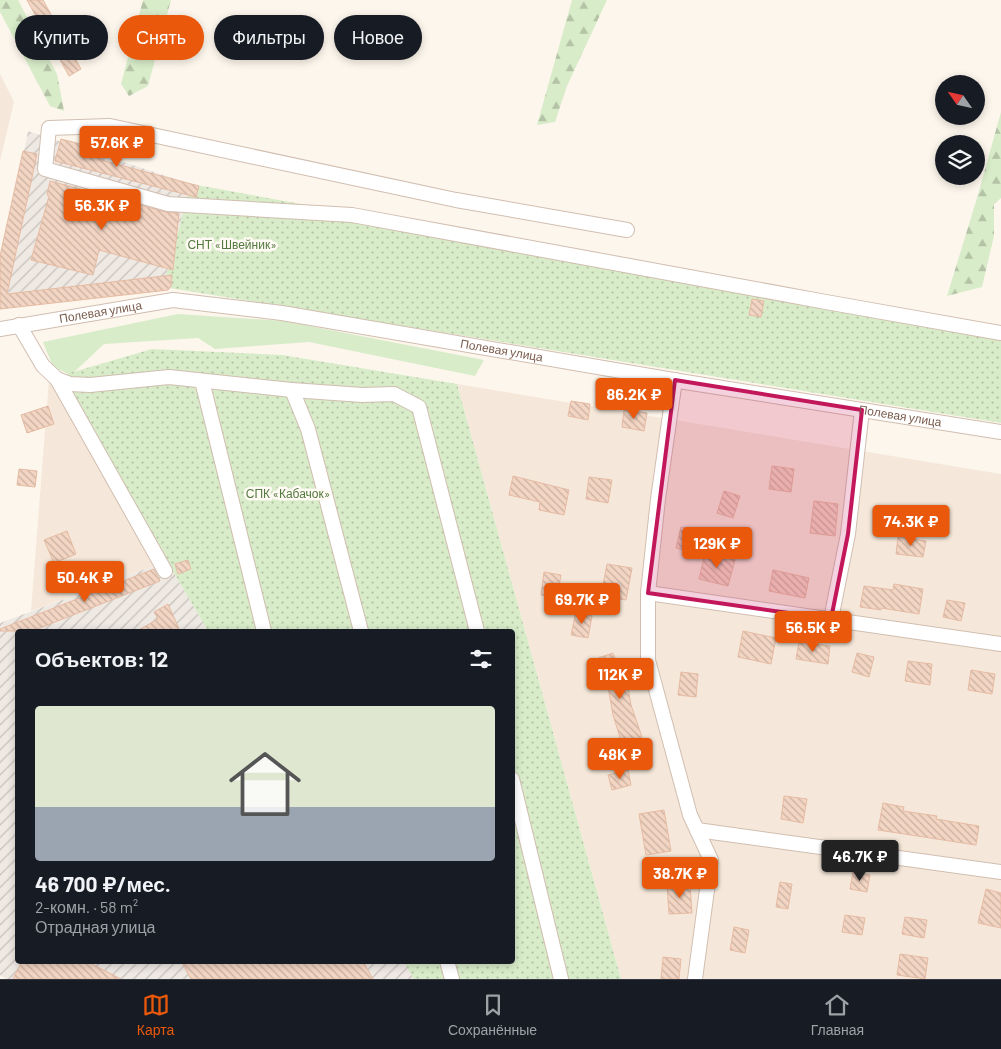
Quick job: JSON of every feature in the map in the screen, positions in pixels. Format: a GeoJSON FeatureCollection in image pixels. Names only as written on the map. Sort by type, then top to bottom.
{"type":"FeatureCollection","features":[{"type":"Feature","properties":{"kind":"street"},"geometry":{"type":"LineString","coordinates":[[627,230],[456,200],[110,126],[49,128],[45,169],[168,204],[352,215],[1001,333]]}},
{"type":"Feature","properties":{"kind":"street","name":"Полевая улица"},"geometry":{"type":"LineString","coordinates":[[0,329],[173,300],[282,313],[675,380],[1001,432]]}},
{"type":"Feature","properties":{"kind":"street"},"geometry":{"type":"LineString","coordinates":[[19,326],[43,366],[57,379],[164,571]]}},
{"type":"Feature","properties":{"kind":"street"},"geometry":{"type":"LineString","coordinates":[[57,379],[70,384],[90,385],[169,377],[292,390],[362,395],[394,394],[418,407],[476,629]]}},
{"type":"Feature","properties":{"kind":"street"},"geometry":{"type":"LineString","coordinates":[[675,380],[658,499],[648,593],[648,660],[690,815],[711,860],[695,979]]}},
{"type":"Feature","properties":{"kind":"street"},"geometry":{"type":"LineString","coordinates":[[202,381],[264,629]]}},
{"type":"Feature","properties":{"kind":"street"},"geometry":{"type":"LineString","coordinates":[[292,390],[308,429],[360,629]]}},
{"type":"Feature","properties":{"kind":"street"},"geometry":{"type":"LineString","coordinates":[[831,619],[848,534],[862,410]]}},
{"type":"Feature","properties":{"kind":"street"},"geometry":{"type":"LineString","coordinates":[[648,593],[1001,644]]}},
{"type":"Feature","properties":{"kind":"street"},"geometry":{"type":"LineString","coordinates":[[515,792],[560,979]]}},
{"type":"Feature","properties":{"kind":"street"},"geometry":{"type":"LineString","coordinates":[[697,830],[1001,872]]}},
{"type":"Feature","properties":{"kind":"street"},"geometry":{"type":"LineString","coordinates":[[448,964],[452,979]]}},
{"type":"Feature","properties":{"kind":"highlighted area"},"geometry":{"type":"Polygon","coordinates":[[[675,380],[862,410],[848,534],[831,619],[648,593],[675,380]]]}},
{"type":"Feature","properties":{"kind":"shaded area"},"geometry":{"type":"Polygon","coordinates":[[[0,74],[14,102],[0,161],[0,74]]]}},
{"type":"Feature","properties":{"kind":"shaded area"},"geometry":{"type":"Polygon","coordinates":[[[28,131],[191,184],[163,287],[0,309],[0,274],[28,131]]]}},
{"type":"Feature","properties":{"kind":"shaded area"},"geometry":{"type":"Polygon","coordinates":[[[49,379],[167,561],[31,611],[49,379]]]}},
{"type":"Feature","properties":{"kind":"shaded area"},"geometry":{"type":"Polygon","coordinates":[[[457,384],[1001,474],[1001,979],[621,979],[457,384]]]}},
{"type":"Feature","properties":{"kind":"shaded area"},"geometry":{"type":"Polygon","coordinates":[[[167,561],[207,629],[15,629],[15,964],[405,964],[414,979],[6,979],[0,975],[0,623],[167,561]]]}},
{"type":"Feature","properties":{"kind":"green space"},"geometry":{"type":"Polygon","coordinates":[[[0,0],[18,0],[26,15],[15,15],[15,40],[0,12],[0,0]]]}},
{"type":"Feature","properties":{"kind":"green space"},"geometry":{"type":"Polygon","coordinates":[[[143,0],[171,0],[167,15],[139,15],[143,0]]]}},
{"type":"Feature","properties":{"kind":"green space"},"geometry":{"type":"Polygon","coordinates":[[[572,0],[607,0],[567,86],[555,122],[537,125],[572,0]]]}},
{"type":"Feature","properties":{"kind":"green space"},"geometry":{"type":"Polygon","coordinates":[[[26,60],[50,60],[57,74],[64,111],[50,106],[26,60]]]}},
{"type":"Feature","properties":{"kind":"green space"},"geometry":{"type":"Polygon","coordinates":[[[127,60],[155,60],[148,86],[129,96],[121,84],[127,60]]]}},
{"type":"Feature","properties":{"kind":"green space"},"geometry":{"type":"Polygon","coordinates":[[[1001,112],[1001,198],[994,204],[994,236],[982,287],[947,296],[981,185],[985,185],[985,169],[1001,112]]]}},
{"type":"Feature","properties":{"kind":"green space","name":"СНТ «Швейник»"},"geometry":{"type":"Polygon","coordinates":[[[191,184],[1001,331],[1001,423],[163,287],[191,184]]]}},
{"type":"Feature","properties":{"kind":"green space"},"geometry":{"type":"Polygon","coordinates":[[[178,314],[284,321],[484,360],[475,376],[309,342],[215,349],[198,338],[104,344],[71,375],[53,367],[43,342],[178,314]]]}},
{"type":"Feature","properties":{"kind":"green space","name":"СПК «Кабачок»"},"geometry":{"type":"Polygon","coordinates":[[[152,349],[282,355],[457,384],[621,979],[414,979],[405,964],[515,964],[515,629],[207,629],[167,561],[49,379],[152,349]]]}},
{"type":"Feature","properties":{"kind":"building"},"geometry":{"type":"Polygon","coordinates":[[[27,0],[43,0],[51,15],[35,15],[27,0]]]}},
{"type":"Feature","properties":{"kind":"building"},"geometry":{"type":"Polygon","coordinates":[[[60,60],[76,60],[81,69],[69,76],[60,60]]]}},
{"type":"Feature","properties":{"kind":"building"},"geometry":{"type":"Polygon","coordinates":[[[61,139],[104,150],[101,160],[199,186],[196,197],[55,161],[61,139]]]}},
{"type":"Feature","properties":{"kind":"building"},"geometry":{"type":"Polygon","coordinates":[[[23,151],[37,154],[7,294],[172,275],[171,286],[168,290],[0,309],[0,256],[23,151]]]}},
{"type":"Feature","properties":{"kind":"building"},"geometry":{"type":"Polygon","coordinates":[[[50,181],[166,212],[179,213],[173,270],[99,250],[93,275],[31,260],[49,196],[47,195],[50,181]]]}},
{"type":"Feature","properties":{"kind":"building"},"geometry":{"type":"Polygon","coordinates":[[[752,299],[764,301],[761,317],[749,315],[752,299]]]}},
{"type":"Feature","properties":{"kind":"building"},"geometry":{"type":"Polygon","coordinates":[[[571,401],[590,404],[588,420],[568,416],[571,401]]]}},
{"type":"Feature","properties":{"kind":"building"},"geometry":{"type":"Polygon","coordinates":[[[48,406],[54,424],[27,433],[21,415],[48,406]]]}},
{"type":"Feature","properties":{"kind":"building"},"geometry":{"type":"Polygon","coordinates":[[[624,410],[647,413],[644,431],[622,427],[624,410]]]}},
{"type":"Feature","properties":{"kind":"building"},"geometry":{"type":"Polygon","coordinates":[[[772,466],[794,469],[791,492],[769,489],[772,466]]]}},
{"type":"Feature","properties":{"kind":"building"},"geometry":{"type":"Polygon","coordinates":[[[19,469],[37,471],[35,487],[17,485],[19,469]]]}},
{"type":"Feature","properties":{"kind":"building"},"geometry":{"type":"Polygon","coordinates":[[[513,476],[569,490],[564,515],[539,510],[540,502],[509,495],[513,476]]]}},
{"type":"Feature","properties":{"kind":"building"},"geometry":{"type":"Polygon","coordinates":[[[589,477],[612,480],[608,503],[586,499],[589,477]]]}},
{"type":"Feature","properties":{"kind":"building"},"geometry":{"type":"Polygon","coordinates":[[[724,491],[740,496],[733,518],[717,513],[724,491]]]}},
{"type":"Feature","properties":{"kind":"building"},"geometry":{"type":"Polygon","coordinates":[[[814,501],[838,504],[835,536],[810,533],[814,501]]]}},
{"type":"Feature","properties":{"kind":"building"},"geometry":{"type":"Polygon","coordinates":[[[681,527],[706,532],[702,554],[676,548],[681,527]]]}},
{"type":"Feature","properties":{"kind":"building"},"geometry":{"type":"Polygon","coordinates":[[[67,531],[76,554],[54,563],[44,540],[67,531]]]}},
{"type":"Feature","properties":{"kind":"building"},"geometry":{"type":"Polygon","coordinates":[[[898,537],[926,541],[923,557],[896,554],[898,537]]]}},
{"type":"Feature","properties":{"kind":"building"},"geometry":{"type":"Polygon","coordinates":[[[705,553],[735,560],[728,586],[699,579],[705,553]]]}},
{"type":"Feature","properties":{"kind":"building"},"geometry":{"type":"Polygon","coordinates":[[[188,560],[191,569],[178,574],[175,564],[188,560]]]}},
{"type":"Feature","properties":{"kind":"building"},"geometry":{"type":"Polygon","coordinates":[[[607,564],[632,568],[626,600],[601,596],[607,564]]]}},
{"type":"Feature","properties":{"kind":"building"},"geometry":{"type":"Polygon","coordinates":[[[154,569],[160,581],[37,629],[0,631],[0,629],[154,569]]]}},
{"type":"Feature","properties":{"kind":"building"},"geometry":{"type":"Polygon","coordinates":[[[773,570],[809,578],[805,598],[769,591],[773,570]]]}},
{"type":"Feature","properties":{"kind":"building"},"geometry":{"type":"Polygon","coordinates":[[[544,572],[561,575],[557,598],[541,595],[544,572]]]}},
{"type":"Feature","properties":{"kind":"building"},"geometry":{"type":"Polygon","coordinates":[[[894,584],[923,589],[919,614],[860,607],[864,586],[893,590],[894,584]]]}},
{"type":"Feature","properties":{"kind":"building"},"geometry":{"type":"Polygon","coordinates":[[[947,600],[965,603],[961,621],[943,617],[947,600]]]}},
{"type":"Feature","properties":{"kind":"building"},"geometry":{"type":"Polygon","coordinates":[[[168,604],[179,629],[140,629],[158,619],[154,612],[168,604]]]}},
{"type":"Feature","properties":{"kind":"building"},"geometry":{"type":"Polygon","coordinates":[[[576,612],[592,616],[588,638],[571,635],[576,612]]]}},
{"type":"Feature","properties":{"kind":"building"},"geometry":{"type":"Polygon","coordinates":[[[743,631],[776,638],[771,664],[738,657],[743,631]]]}},
{"type":"Feature","properties":{"kind":"building"},"geometry":{"type":"Polygon","coordinates":[[[799,642],[830,646],[828,664],[796,659],[799,642]]]}},
{"type":"Feature","properties":{"kind":"building"},"geometry":{"type":"Polygon","coordinates":[[[613,653],[624,682],[627,681],[631,705],[642,737],[622,744],[613,715],[605,670],[602,671],[598,658],[613,653]]]}},
{"type":"Feature","properties":{"kind":"building"},"geometry":{"type":"Polygon","coordinates":[[[857,653],[874,657],[869,677],[852,672],[857,653]]]}},
{"type":"Feature","properties":{"kind":"building"},"geometry":{"type":"Polygon","coordinates":[[[908,661],[932,664],[930,685],[905,681],[908,661]]]}},
{"type":"Feature","properties":{"kind":"building"},"geometry":{"type":"Polygon","coordinates":[[[971,670],[995,674],[992,694],[968,690],[971,670]]]}},
{"type":"Feature","properties":{"kind":"building"},"geometry":{"type":"Polygon","coordinates":[[[681,672],[698,674],[696,697],[678,695],[681,672]]]}},
{"type":"Feature","properties":{"kind":"building"},"geometry":{"type":"Polygon","coordinates":[[[628,770],[631,785],[612,790],[608,775],[628,770]]]}},
{"type":"Feature","properties":{"kind":"building"},"geometry":{"type":"Polygon","coordinates":[[[784,796],[807,799],[803,823],[781,819],[784,796]]]}},
{"type":"Feature","properties":{"kind":"building"},"geometry":{"type":"Polygon","coordinates":[[[883,803],[904,807],[903,811],[937,816],[936,819],[979,826],[976,845],[878,830],[883,803]]]}},
{"type":"Feature","properties":{"kind":"building"},"geometry":{"type":"Polygon","coordinates":[[[664,810],[671,851],[646,855],[639,814],[664,810]]]}},
{"type":"Feature","properties":{"kind":"building"},"geometry":{"type":"Polygon","coordinates":[[[853,872],[870,875],[867,892],[850,889],[853,872]]]}},
{"type":"Feature","properties":{"kind":"building"},"geometry":{"type":"Polygon","coordinates":[[[780,882],[792,884],[788,909],[776,907],[780,882]]]}},
{"type":"Feature","properties":{"kind":"building"},"geometry":{"type":"Polygon","coordinates":[[[690,884],[692,913],[669,914],[667,885],[690,884]]]}},
{"type":"Feature","properties":{"kind":"building"},"geometry":{"type":"Polygon","coordinates":[[[986,889],[1001,893],[1001,928],[978,923],[986,889]]]}},
{"type":"Feature","properties":{"kind":"building"},"geometry":{"type":"Polygon","coordinates":[[[845,915],[865,918],[862,935],[842,932],[845,915]]]}},
{"type":"Feature","properties":{"kind":"building"},"geometry":{"type":"Polygon","coordinates":[[[905,917],[927,920],[924,938],[902,934],[905,917]]]}},
{"type":"Feature","properties":{"kind":"building"},"geometry":{"type":"Polygon","coordinates":[[[734,927],[749,930],[745,953],[730,950],[734,927]]]}},
{"type":"Feature","properties":{"kind":"building"},"geometry":{"type":"Polygon","coordinates":[[[900,954],[928,958],[925,979],[897,975],[900,954]]]}},
{"type":"Feature","properties":{"kind":"building"},"geometry":{"type":"Polygon","coordinates":[[[663,957],[681,959],[679,979],[661,979],[663,957]]]}},
{"type":"Feature","properties":{"kind":"building"},"geometry":{"type":"Polygon","coordinates":[[[20,964],[92,964],[121,979],[13,979],[20,964]]]}},
{"type":"Feature","properties":{"kind":"building"},"geometry":{"type":"Polygon","coordinates":[[[183,964],[365,964],[373,979],[191,979],[183,964]]]}}]}
